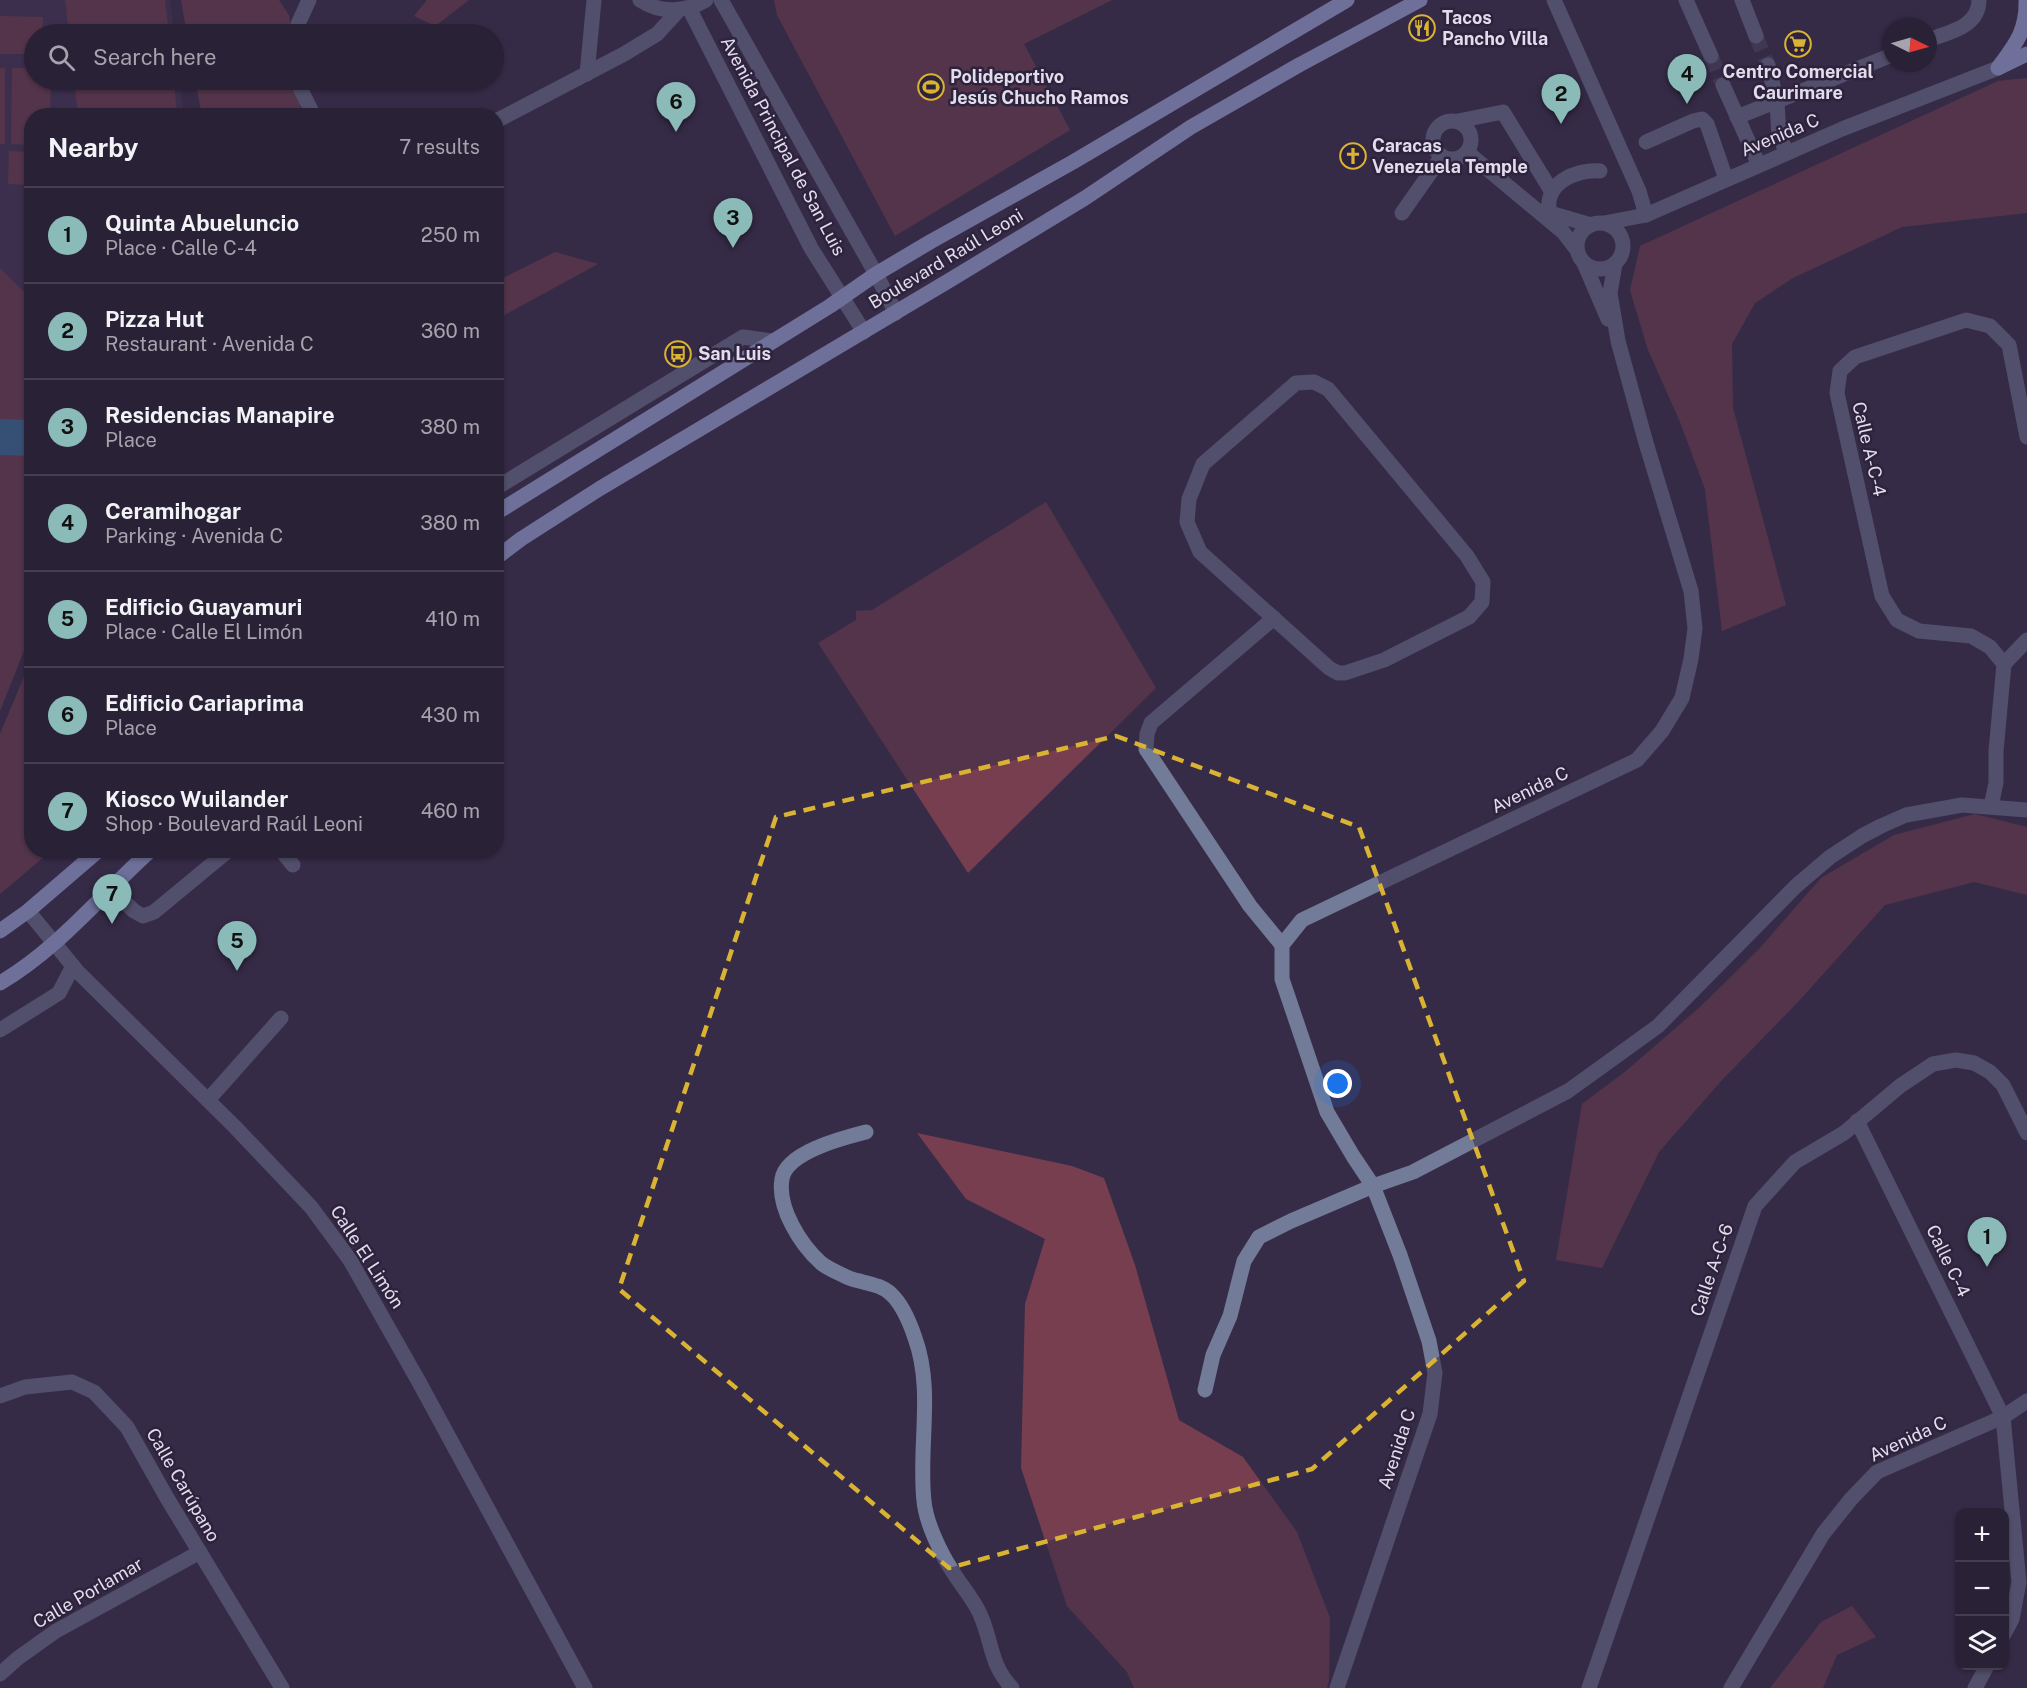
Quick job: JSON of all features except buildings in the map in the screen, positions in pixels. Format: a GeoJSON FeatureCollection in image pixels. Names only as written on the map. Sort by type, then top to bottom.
{"type":"FeatureCollection","features":[{"type":"Feature","properties":{"kind":"main road","name":"Boulevard Raúl Leoni"},"geometry":{"type":"LineString","coordinates":[[504,508],[843,297],[876,274],[1073,162],[1347,0]]}},
{"type":"Feature","properties":{"kind":"main road","name":"Boulevard Raúl Leoni"},"geometry":{"type":"LineString","coordinates":[[504,552],[599,489],[1085,198],[1191,127],[1299,65],[1420,0]]}},
{"type":"Feature","properties":{"kind":"main road"},"geometry":{"type":"LineString","coordinates":[[1998,68],[2022,32],[2026,0]]}},
{"type":"Feature","properties":{"kind":"main road"},"geometry":{"type":"LineString","coordinates":[[1998,68],[2027,54]]}},
{"type":"Feature","properties":{"kind":"main road"},"geometry":{"type":"LineString","coordinates":[[1998,68],[2027,64]]}},
{"type":"Feature","properties":{"kind":"main road"},"geometry":{"type":"LineString","coordinates":[[0,931],[28,911],[90,858]]}},
{"type":"Feature","properties":{"kind":"main road"},"geometry":{"type":"LineString","coordinates":[[0,983],[21,970],[54,943],[143,858]]}},
{"type":"Feature","properties":{"kind":"street"},"geometry":{"type":"LineString","coordinates":[[298,24],[309,0]]}},
{"type":"Feature","properties":{"kind":"street"},"geometry":{"type":"LineString","coordinates":[[587,74],[594,0]]}},
{"type":"Feature","properties":{"kind":"street"},"geometry":{"type":"LineString","coordinates":[[640,0],[656,8],[684,9]]}},
{"type":"Feature","properties":{"kind":"street"},"geometry":{"type":"LineString","coordinates":[[504,117],[587,74],[657,34],[684,9],[706,0]]}},
{"type":"Feature","properties":{"kind":"street","name":"Avenida Principal de San Luis"},"geometry":{"type":"LineString","coordinates":[[721,0],[896,313]]}},
{"type":"Feature","properties":{"kind":"street"},"geometry":{"type":"LineString","coordinates":[[1554,0],[1639,191],[1646,215]]}},
{"type":"Feature","properties":{"kind":"street"},"geometry":{"type":"LineString","coordinates":[[1742,0],[1756,36]]}},
{"type":"Feature","properties":{"kind":"street"},"geometry":{"type":"LineString","coordinates":[[1937,36],[1968,24],[1976,16],[1979,0]]}},
{"type":"Feature","properties":{"kind":"street"},"geometry":{"type":"LineString","coordinates":[[1691,2],[1711,56]]}},
{"type":"Feature","properties":{"kind":"street","name":"Avenida Principal de San Luis"},"geometry":{"type":"LineString","coordinates":[[684,9],[811,248],[864,332]]}},
{"type":"Feature","properties":{"kind":"street"},"geometry":{"type":"LineString","coordinates":[[1737,117],[1883,59]]}},
{"type":"Feature","properties":{"kind":"street"},"geometry":{"type":"LineString","coordinates":[[1768,65],[1777,102],[1779,136],[1787,153]]}},
{"type":"Feature","properties":{"kind":"street","name":"Avenida C"},"geometry":{"type":"LineString","coordinates":[[1535,209],[1598,224],[1646,215],[1842,129],[1998,68]]}},
{"type":"Feature","properties":{"kind":"street"},"geometry":{"type":"LineString","coordinates":[[1723,85],[1759,165]]}},
{"type":"Feature","properties":{"kind":"street"},"geometry":{"type":"LineString","coordinates":[[302,90],[310,108]]}},
{"type":"Feature","properties":{"kind":"street"},"geometry":{"type":"LineString","coordinates":[[1458,121],[1469,130],[1472,137],[1471,145],[1467,152],[1455,159],[1442,156],[1434,147],[1433,141],[1436,129],[1446,121],[1458,121],[1503,112],[1552,192]]}},
{"type":"Feature","properties":{"kind":"street"},"geometry":{"type":"LineString","coordinates":[[1646,142],[1702,119],[1707,124],[1726,179]]}},
{"type":"Feature","properties":{"kind":"street","name":"Avenida C"},"geometry":{"type":"LineString","coordinates":[[1467,152],[1563,232],[1580,257],[1618,341]]}},
{"type":"Feature","properties":{"kind":"street"},"geometry":{"type":"LineString","coordinates":[[1402,213],[1442,156]]}},
{"type":"Feature","properties":{"kind":"street"},"geometry":{"type":"LineString","coordinates":[[1550,214],[1548,204],[1557,184],[1569,176],[1588,170],[1600,171]]}},
{"type":"Feature","properties":{"kind":"street","name":"Avenida C"},"geometry":{"type":"LineString","coordinates":[[1338,1688],[1430,1414],[1435,1373],[1429,1341],[1400,1255],[1373,1186],[1327,1112],[1282,979],[1282,945],[1302,921],[1637,759],[1662,731],[1682,698],[1695,628],[1691,591],[1618,341],[1610,293],[1615,264],[1622,255],[1623,243],[1631,230],[1646,215]]}},
{"type":"Feature","properties":{"kind":"street"},"geometry":{"type":"LineString","coordinates":[[1615,264],[1605,269],[1594,269],[1580,257],[1577,242],[1580,235],[1598,224],[1615,228],[1622,237],[1623,243]]}},
{"type":"Feature","properties":{"kind":"street","name":"Calle A-C-4"},"geometry":{"type":"LineString","coordinates":[[2004,664],[1990,647],[1971,636],[1919,631],[1897,620],[1882,596],[1837,393],[1840,371],[1855,357],[1966,320],[1990,326],[2009,345],[2027,437]]}},
{"type":"Feature","properties":{"kind":"street"},"geometry":{"type":"LineString","coordinates":[[504,483],[743,338],[772,341]]}},
{"type":"Feature","properties":{"kind":"street"},"geometry":{"type":"LineString","coordinates":[[1296,382],[1314,382],[1328,389],[1467,556],[1483,582],[1482,602],[1469,617],[1384,660],[1338,674],[1274,618],[1200,552],[1187,522],[1189,499],[1203,464],[1296,382]]}},
{"type":"Feature","properties":{"kind":"street"},"geometry":{"type":"LineString","coordinates":[[1274,618],[1151,723],[1147,734],[1146,749],[1250,906],[1282,945]]}},
{"type":"Feature","properties":{"kind":"street"},"geometry":{"type":"LineString","coordinates":[[1991,806],[1996,783],[1996,751],[2004,664],[2027,640]]}},
{"type":"Feature","properties":{"kind":"street"},"geometry":{"type":"LineString","coordinates":[[1205,1390],[1213,1355],[1230,1316],[1244,1261],[1259,1237],[1373,1186],[1413,1172],[1568,1091],[1658,1026],[1796,886],[1830,856],[1862,836],[1906,815],[1962,805],[2027,810]]}},
{"type":"Feature","properties":{"kind":"street"},"geometry":{"type":"LineString","coordinates":[[111,890],[143,916],[154,912],[219,858]]}},
{"type":"Feature","properties":{"kind":"street"},"geometry":{"type":"LineString","coordinates":[[287,858],[293,865]]}},
{"type":"Feature","properties":{"kind":"street","name":"Calle El Limón"},"geometry":{"type":"LineString","coordinates":[[28,911],[73,966],[208,1100],[311,1207],[350,1260],[585,1688]]}},
{"type":"Feature","properties":{"kind":"street"},"geometry":{"type":"LineString","coordinates":[[0,1030],[58,993],[73,966]]}},
{"type":"Feature","properties":{"kind":"street"},"geometry":{"type":"LineString","coordinates":[[208,1100],[281,1018]]}},
{"type":"Feature","properties":{"kind":"street","name":"Calle A-C-6"},"geometry":{"type":"LineString","coordinates":[[1589,1688],[1755,1206],[1795,1162],[1844,1133],[1900,1086],[1933,1064],[1956,1060],[1974,1063],[1990,1072],[2003,1085],[2027,1133]]}},
{"type":"Feature","properties":{"kind":"street","name":"Calle C-4"},"geometry":{"type":"LineString","coordinates":[[1857,1121],[2003,1417]]}},
{"type":"Feature","properties":{"kind":"street"},"geometry":{"type":"LineString","coordinates":[[866,1132],[821,1145],[792,1162],[782,1178],[783,1198],[790,1222],[822,1265],[891,1293],[903,1310],[916,1340],[923,1369],[924,1502],[932,1529],[953,1572],[969,1592],[988,1632],[994,1661],[1002,1677],[1012,1688]]}},
{"type":"Feature","properties":{"kind":"street","name":"Calle Carúpano"},"geometry":{"type":"LineString","coordinates":[[0,1396],[25,1387],[72,1383],[94,1392],[127,1427],[167,1498],[282,1688]]}},
{"type":"Feature","properties":{"kind":"street","name":"Avenida C"},"geometry":{"type":"LineString","coordinates":[[1731,1688],[1822,1534],[1877,1472],[2003,1417],[2027,1401]]}},
{"type":"Feature","properties":{"kind":"street"},"geometry":{"type":"LineString","coordinates":[[2003,1417],[2019,1582],[2009,1625]]}},
{"type":"Feature","properties":{"kind":"street","name":"Calle Porlamar"},"geometry":{"type":"LineString","coordinates":[[0,1674],[56,1631],[200,1552]]}},
{"type":"Feature","properties":{"kind":"street"},"geometry":{"type":"LineString","coordinates":[[1975,1688],[1984,1670]]}},
{"type":"Feature","properties":{"kind":"highlighted area"},"geometry":{"type":"Polygon","coordinates":[[[1116,736],[1359,827],[1524,1281],[1312,1469],[949,1568],[619,1289],[776,817],[1116,736]]]}},
{"type":"Feature","properties":{"kind":"shaded area"},"geometry":{"type":"Polygon","coordinates":[[[0,0],[170,0],[173,24],[24,24],[24,90],[180,90],[183,108],[24,108],[24,293],[0,268],[0,0]]]}},
{"type":"Feature","properties":{"kind":"shaded area"},"geometry":{"type":"Polygon","coordinates":[[[65,0],[165,0],[168,24],[68,24],[65,0]]]}},
{"type":"Feature","properties":{"kind":"shaded area"},"geometry":{"type":"Polygon","coordinates":[[[181,0],[279,0],[289,15],[290,24],[185,24],[181,0]]]}},
{"type":"Feature","properties":{"kind":"shaded area"},"geometry":{"type":"Polygon","coordinates":[[[427,0],[469,0],[438,24],[431,24],[414,16],[427,0]]]}},
{"type":"Feature","properties":{"kind":"shaded area","name":"Polideportivo Jesús Chucho Ramos"},"geometry":{"type":"Polygon","coordinates":[[[774,0],[1112,0],[1024,44],[1070,130],[895,236],[777,15],[774,0]]]}},
{"type":"Feature","properties":{"kind":"shaded area"},"geometry":{"type":"Polygon","coordinates":[[[0,16],[43,17],[43,24],[24,24],[24,54],[0,54],[0,16]]]}},
{"type":"Feature","properties":{"kind":"shaded area"},"geometry":{"type":"Polygon","coordinates":[[[0,68],[5,68],[5,144],[0,144],[0,68]]]}},
{"type":"Feature","properties":{"kind":"shaded area"},"geometry":{"type":"Polygon","coordinates":[[[12,68],[24,68],[24,90],[51,90],[50,108],[24,108],[24,145],[11,144],[12,68]]]}},
{"type":"Feature","properties":{"kind":"shaded area"},"geometry":{"type":"Polygon","coordinates":[[[2027,78],[2027,213],[1902,227],[1793,278],[1755,303],[1732,344],[1733,408],[1786,605],[1722,631],[1705,489],[1680,422],[1648,350],[1630,290],[1640,246],[1998,81],[2027,78]]]}},
{"type":"Feature","properties":{"kind":"shaded area"},"geometry":{"type":"Polygon","coordinates":[[[75,90],[175,90],[176,108],[77,108],[75,90]]]}},
{"type":"Feature","properties":{"kind":"shaded area"},"geometry":{"type":"Polygon","coordinates":[[[197,90],[298,90],[300,108],[201,108],[197,90]]]}},
{"type":"Feature","properties":{"kind":"shaded area"},"geometry":{"type":"Polygon","coordinates":[[[9,151],[24,152],[24,185],[8,184],[9,151]]]}},
{"type":"Feature","properties":{"kind":"shaded area"},"geometry":{"type":"Polygon","coordinates":[[[555,252],[598,264],[504,315],[504,278],[555,252]]]}},
{"type":"Feature","properties":{"kind":"shaded area"},"geometry":{"type":"Polygon","coordinates":[[[0,268],[24,292],[24,651],[0,711],[0,268]]]}},
{"type":"Feature","properties":{"kind":"shaded area"},"geometry":{"type":"Polygon","coordinates":[[[1046,502],[1156,688],[968,873],[818,643],[856,620],[856,611],[872,610],[1046,502]]]}},
{"type":"Feature","properties":{"kind":"shaded area"},"geometry":{"type":"Polygon","coordinates":[[[24,677],[24,858],[43,858],[0,894],[0,734],[24,677]]]}},
{"type":"Feature","properties":{"kind":"shaded area"},"geometry":{"type":"Polygon","coordinates":[[[1975,814],[2027,827],[2027,895],[1974,882],[1885,905],[1798,1002],[1722,1080],[1659,1152],[1602,1268],[1556,1260],[1582,1104],[1626,1071],[1700,1007],[1759,949],[1821,878],[1894,835],[1975,814]]]}},
{"type":"Feature","properties":{"kind":"shaded area"},"geometry":{"type":"Polygon","coordinates":[[[917,1133],[1072,1166],[1104,1178],[1135,1265],[1179,1420],[1243,1457],[1297,1532],[1330,1618],[1327,1688],[1134,1688],[1127,1672],[1067,1606],[1021,1468],[1025,1304],[1045,1239],[966,1199],[917,1133]]]}},
{"type":"Feature","properties":{"kind":"shaded area"},"geometry":{"type":"Polygon","coordinates":[[[1852,1606],[1876,1637],[1837,1655],[1823,1688],[1770,1688],[1821,1622],[1852,1606]]]}},
{"type":"Feature","properties":{"kind":"water"},"geometry":{"type":"Polygon","coordinates":[[[0,419],[24,420],[24,456],[0,455],[0,419]]]}},
{"type":"Feature","properties":{"kind":"tunnel"},"geometry":{"type":"LineString","coordinates":[[1756,36],[1768,65]]}},
{"type":"Feature","properties":{"kind":"tunnel"},"geometry":{"type":"LineString","coordinates":[[1711,56],[1723,85]]}},
{"type":"Feature","properties":{"kind":"place","name":"Tacos Pancho Villa"},"geometry":{"type":"Point","coordinates":[1422,28]}},
{"type":"Feature","properties":{"kind":"place","name":"Centro Comercial Caurimare"},"geometry":{"type":"Point","coordinates":[1798,44]}},
{"type":"Feature","properties":{"kind":"place","name":"Polideportivo Jesús Chucho Ramos"},"geometry":{"type":"Point","coordinates":[931,87]}},
{"type":"Feature","properties":{"kind":"place","name":"Ceramihogar"},"geometry":{"type":"Point","coordinates":[1687,104]}},
{"type":"Feature","properties":{"kind":"place","name":"Pizza Hut"},"geometry":{"type":"Point","coordinates":[1561,124]}},
{"type":"Feature","properties":{"kind":"place","name":"Edificio Cariaprima"},"geometry":{"type":"Point","coordinates":[676,132]}},
{"type":"Feature","properties":{"kind":"place","name":"Caracas Venezuela Temple"},"geometry":{"type":"Point","coordinates":[1353,156]}},
{"type":"Feature","properties":{"kind":"place","name":"Residencias Manapire"},"geometry":{"type":"Point","coordinates":[733,248]}},
{"type":"Feature","properties":{"kind":"place","name":"San Luis"},"geometry":{"type":"Point","coordinates":[678,354]}},
{"type":"Feature","properties":{"kind":"place","name":"Kiosco Wuilander"},"geometry":{"type":"Point","coordinates":[112,924]}},
{"type":"Feature","properties":{"kind":"place","name":"Edificio Guayamuri"},"geometry":{"type":"Point","coordinates":[237,971]}},
{"type":"Feature","properties":{"kind":"place","name":"Quinta Abueluncio"},"geometry":{"type":"Point","coordinates":[1987,1267]}}]}
